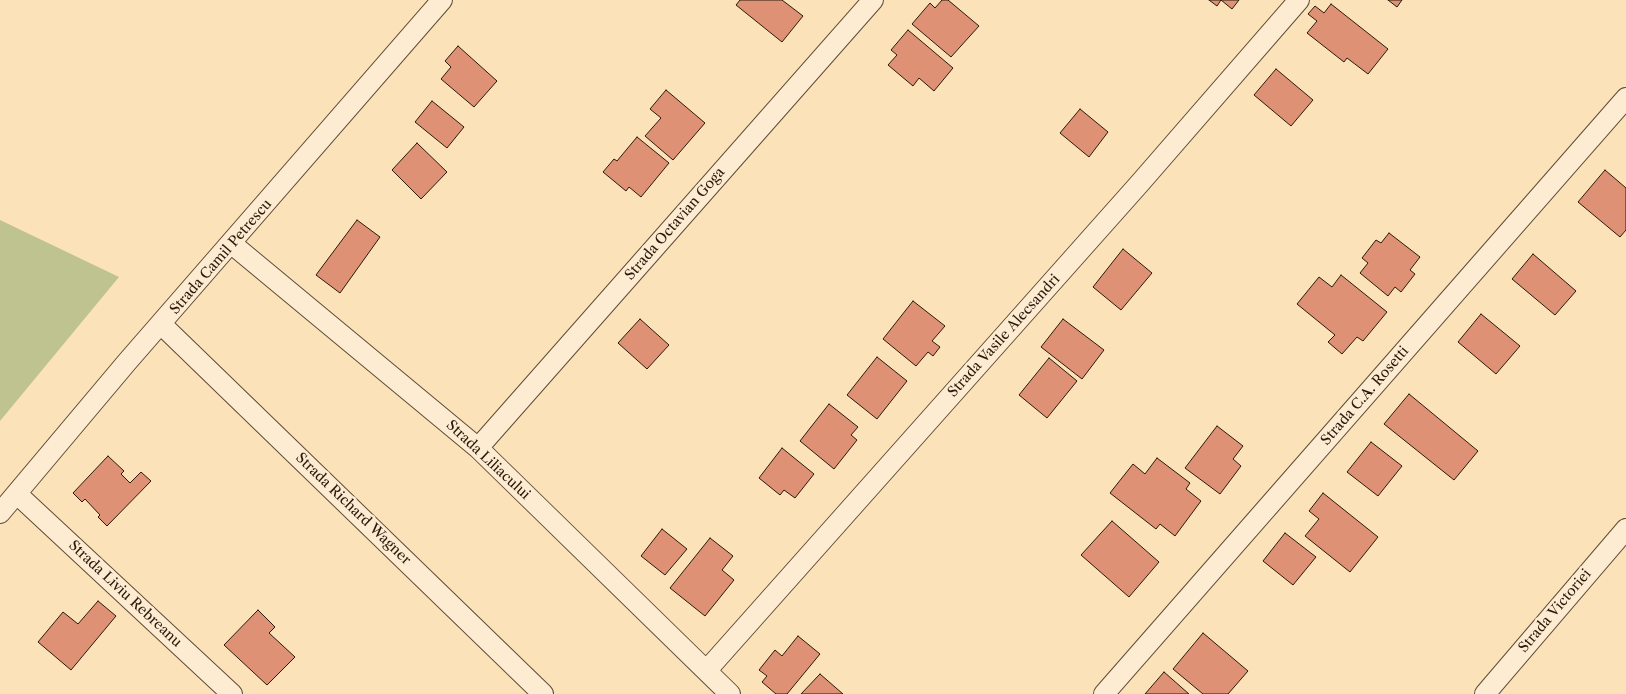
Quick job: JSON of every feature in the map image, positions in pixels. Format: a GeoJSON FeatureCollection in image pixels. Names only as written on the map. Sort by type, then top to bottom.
{"type":"FeatureCollection","features":[{"type":"Feature","properties":{"kind":"street","name":"Strada Camil Petrescu"},"geometry":{"type":"LineString","coordinates":[[0,513],[127,362],[162,325],[442,0]]}},
{"type":"Feature","properties":{"kind":"street","name":"Strada Octavian Goga"},"geometry":{"type":"LineString","coordinates":[[478,448],[872,0]]}},
{"type":"Feature","properties":{"kind":"street","name":"Strada Vasile Alecsandri"},"geometry":{"type":"LineString","coordinates":[[707,670],[1134,190],[1299,0]]}},
{"type":"Feature","properties":{"kind":"street","name":"Strada C.A. Rosetti"},"geometry":{"type":"LineString","coordinates":[[1104,694],[1626,98]]}},
{"type":"Feature","properties":{"kind":"street","name":"Strada Liliacului"},"geometry":{"type":"LineString","coordinates":[[232,244],[478,448],[730,694]]}},
{"type":"Feature","properties":{"kind":"street","name":"Strada Richard Wagner"},"geometry":{"type":"LineString","coordinates":[[162,325],[543,694]]}},
{"type":"Feature","properties":{"kind":"street","name":"Strada Liviu Rebreanu"},"geometry":{"type":"LineString","coordinates":[[17,494],[232,694]]}},
{"type":"Feature","properties":{"kind":"street","name":"Strada Victoriei"},"geometry":{"type":"LineString","coordinates":[[1485,694],[1626,529]]}},
{"type":"Feature","properties":{"kind":"green space"},"geometry":{"type":"Polygon","coordinates":[[[0,220],[119,277],[0,421],[0,220]]]}},
{"type":"Feature","properties":{"kind":"building"},"geometry":{"type":"Polygon","coordinates":[[[740,0],[782,0],[803,16],[782,42],[736,5],[740,0]]]}},
{"type":"Feature","properties":{"kind":"building"},"geometry":{"type":"Polygon","coordinates":[[[942,0],[948,0],[979,26],[951,57],[912,24],[930,3],[935,8],[942,0]]]}},
{"type":"Feature","properties":{"kind":"building"},"geometry":{"type":"Polygon","coordinates":[[[1209,0],[1221,0],[1217,6],[1209,0]]]}},
{"type":"Feature","properties":{"kind":"building"},"geometry":{"type":"Polygon","coordinates":[[[1221,0],[1239,0],[1232,9],[1221,0]]]}},
{"type":"Feature","properties":{"kind":"building"},"geometry":{"type":"Polygon","coordinates":[[[1388,0],[1402,0],[1397,7],[1388,0]]]}},
{"type":"Feature","properties":{"kind":"building"},"geometry":{"type":"Polygon","coordinates":[[[1331,4],[1388,49],[1368,74],[1347,58],[1344,62],[1307,33],[1317,21],[1308,14],[1315,6],[1324,13],[1331,4]]]}},
{"type":"Feature","properties":{"kind":"building"},"geometry":{"type":"Polygon","coordinates":[[[908,30],[953,68],[934,91],[919,78],[913,86],[888,65],[897,55],[891,50],[908,30]]]}},
{"type":"Feature","properties":{"kind":"building"},"geometry":{"type":"Polygon","coordinates":[[[458,46],[497,81],[474,107],[441,79],[451,67],[445,61],[458,46]]]}},
{"type":"Feature","properties":{"kind":"building"},"geometry":{"type":"Polygon","coordinates":[[[1276,69],[1313,100],[1291,126],[1254,95],[1276,69]]]}},
{"type":"Feature","properties":{"kind":"building"},"geometry":{"type":"Polygon","coordinates":[[[666,90],[705,123],[673,160],[645,136],[661,118],[650,109],[666,90]]]}},
{"type":"Feature","properties":{"kind":"building"},"geometry":{"type":"Polygon","coordinates":[[[432,101],[464,127],[447,148],[415,122],[432,101]]]}},
{"type":"Feature","properties":{"kind":"building"},"geometry":{"type":"Polygon","coordinates":[[[1080,109],[1108,132],[1089,157],[1060,133],[1080,109]]]}},
{"type":"Feature","properties":{"kind":"building"},"geometry":{"type":"Polygon","coordinates":[[[637,137],[669,163],[641,197],[629,187],[626,191],[603,172],[614,159],[617,161],[637,137]]]}},
{"type":"Feature","properties":{"kind":"building"},"geometry":{"type":"Polygon","coordinates":[[[417,143],[447,172],[421,199],[392,170],[417,143]]]}},
{"type":"Feature","properties":{"kind":"building"},"geometry":{"type":"Polygon","coordinates":[[[1605,170],[1626,188],[1626,230],[1620,237],[1578,202],[1605,170]]]}},
{"type":"Feature","properties":{"kind":"building"},"geometry":{"type":"Polygon","coordinates":[[[357,220],[380,237],[340,293],[316,275],[357,220]]]}},
{"type":"Feature","properties":{"kind":"building"},"geometry":{"type":"Polygon","coordinates":[[[1389,233],[1420,257],[1410,270],[1415,274],[1401,292],[1395,287],[1388,296],[1360,273],[1368,263],[1362,258],[1376,240],[1381,243],[1389,233]]]}},
{"type":"Feature","properties":{"kind":"building"},"geometry":{"type":"Polygon","coordinates":[[[1123,249],[1152,273],[1121,310],[1093,287],[1123,249]]]}},
{"type":"Feature","properties":{"kind":"building"},"geometry":{"type":"Polygon","coordinates":[[[1533,254],[1576,291],[1555,315],[1512,279],[1533,254]]]}},
{"type":"Feature","properties":{"kind":"building"},"geometry":{"type":"Polygon","coordinates":[[[1341,275],[1387,312],[1363,341],[1357,337],[1342,354],[1328,342],[1335,335],[1297,304],[1319,277],[1332,287],[1341,275]]]}},
{"type":"Feature","properties":{"kind":"building"},"geometry":{"type":"Polygon","coordinates":[[[913,301],[945,326],[932,341],[940,347],[933,356],[928,352],[916,366],[883,339],[913,301]]]}},
{"type":"Feature","properties":{"kind":"building"},"geometry":{"type":"Polygon","coordinates":[[[1481,314],[1520,346],[1496,374],[1458,342],[1481,314]]]}},
{"type":"Feature","properties":{"kind":"building"},"geometry":{"type":"Polygon","coordinates":[[[640,319],[669,345],[647,369],[618,343],[640,319]]]}},
{"type":"Feature","properties":{"kind":"building"},"geometry":{"type":"Polygon","coordinates":[[[1063,319],[1104,350],[1082,379],[1041,347],[1063,319]]]}},
{"type":"Feature","properties":{"kind":"building"},"geometry":{"type":"Polygon","coordinates":[[[877,357],[907,381],[877,419],[847,395],[877,357]]]}},
{"type":"Feature","properties":{"kind":"building"},"geometry":{"type":"Polygon","coordinates":[[[1049,358],[1077,381],[1047,418],[1019,395],[1049,358]]]}},
{"type":"Feature","properties":{"kind":"building"},"geometry":{"type":"Polygon","coordinates":[[[1409,394],[1478,451],[1454,480],[1384,424],[1409,394]]]}},
{"type":"Feature","properties":{"kind":"building"},"geometry":{"type":"Polygon","coordinates":[[[829,404],[858,427],[851,435],[857,440],[834,469],[800,441],[829,404]]]}},
{"type":"Feature","properties":{"kind":"building"},"geometry":{"type":"Polygon","coordinates":[[[1217,426],[1243,446],[1233,459],[1241,466],[1220,494],[1185,468],[1217,426]]]}},
{"type":"Feature","properties":{"kind":"building"},"geometry":{"type":"Polygon","coordinates":[[[1371,442],[1402,466],[1378,496],[1347,472],[1371,442]]]}},
{"type":"Feature","properties":{"kind":"building"},"geometry":{"type":"Polygon","coordinates":[[[782,448],[814,474],[795,498],[784,490],[780,495],[759,478],[782,448]]]}},
{"type":"Feature","properties":{"kind":"building"},"geometry":{"type":"Polygon","coordinates":[[[108,456],[124,471],[121,474],[130,483],[141,472],[151,481],[107,526],[98,517],[100,515],[85,499],[82,502],[73,493],[108,456]]]}},
{"type":"Feature","properties":{"kind":"building"},"geometry":{"type":"Polygon","coordinates":[[[1157,458],[1190,483],[1186,489],[1201,501],[1175,536],[1160,524],[1156,529],[1110,493],[1133,464],[1145,474],[1157,458]]]}},
{"type":"Feature","properties":{"kind":"building"},"geometry":{"type":"Polygon","coordinates":[[[1323,493],[1378,537],[1350,572],[1305,536],[1319,519],[1309,511],[1323,493]]]}},
{"type":"Feature","properties":{"kind":"building"},"geometry":{"type":"Polygon","coordinates":[[[1112,521],[1159,562],[1129,597],[1081,555],[1112,521]]]}},
{"type":"Feature","properties":{"kind":"building"},"geometry":{"type":"Polygon","coordinates":[[[662,529],[687,549],[665,575],[641,556],[662,529]]]}},
{"type":"Feature","properties":{"kind":"building"},"geometry":{"type":"Polygon","coordinates":[[[1285,533],[1316,557],[1293,585],[1263,561],[1285,533]]]}},
{"type":"Feature","properties":{"kind":"building"},"geometry":{"type":"Polygon","coordinates":[[[710,538],[733,556],[722,570],[734,580],[705,616],[670,588],[710,538]]]}},
{"type":"Feature","properties":{"kind":"building"},"geometry":{"type":"Polygon","coordinates":[[[98,601],[116,616],[71,670],[38,642],[63,612],[78,624],[98,601]]]}},
{"type":"Feature","properties":{"kind":"building"},"geometry":{"type":"Polygon","coordinates":[[[258,610],[275,627],[269,633],[295,657],[267,685],[224,645],[258,610]]]}},
{"type":"Feature","properties":{"kind":"building"},"geometry":{"type":"Polygon","coordinates":[[[1203,633],[1248,671],[1228,694],[1203,694],[1173,669],[1203,633]]]}},
{"type":"Feature","properties":{"kind":"building"},"geometry":{"type":"Polygon","coordinates":[[[798,636],[820,654],[787,694],[776,694],[762,682],[767,676],[759,670],[775,650],[782,656],[798,636]]]}},
{"type":"Feature","properties":{"kind":"building"},"geometry":{"type":"Polygon","coordinates":[[[1164,672],[1189,694],[1145,694],[1164,672]]]}},
{"type":"Feature","properties":{"kind":"building"},"geometry":{"type":"Polygon","coordinates":[[[820,674],[843,694],[801,694],[820,674]]]}}]}
